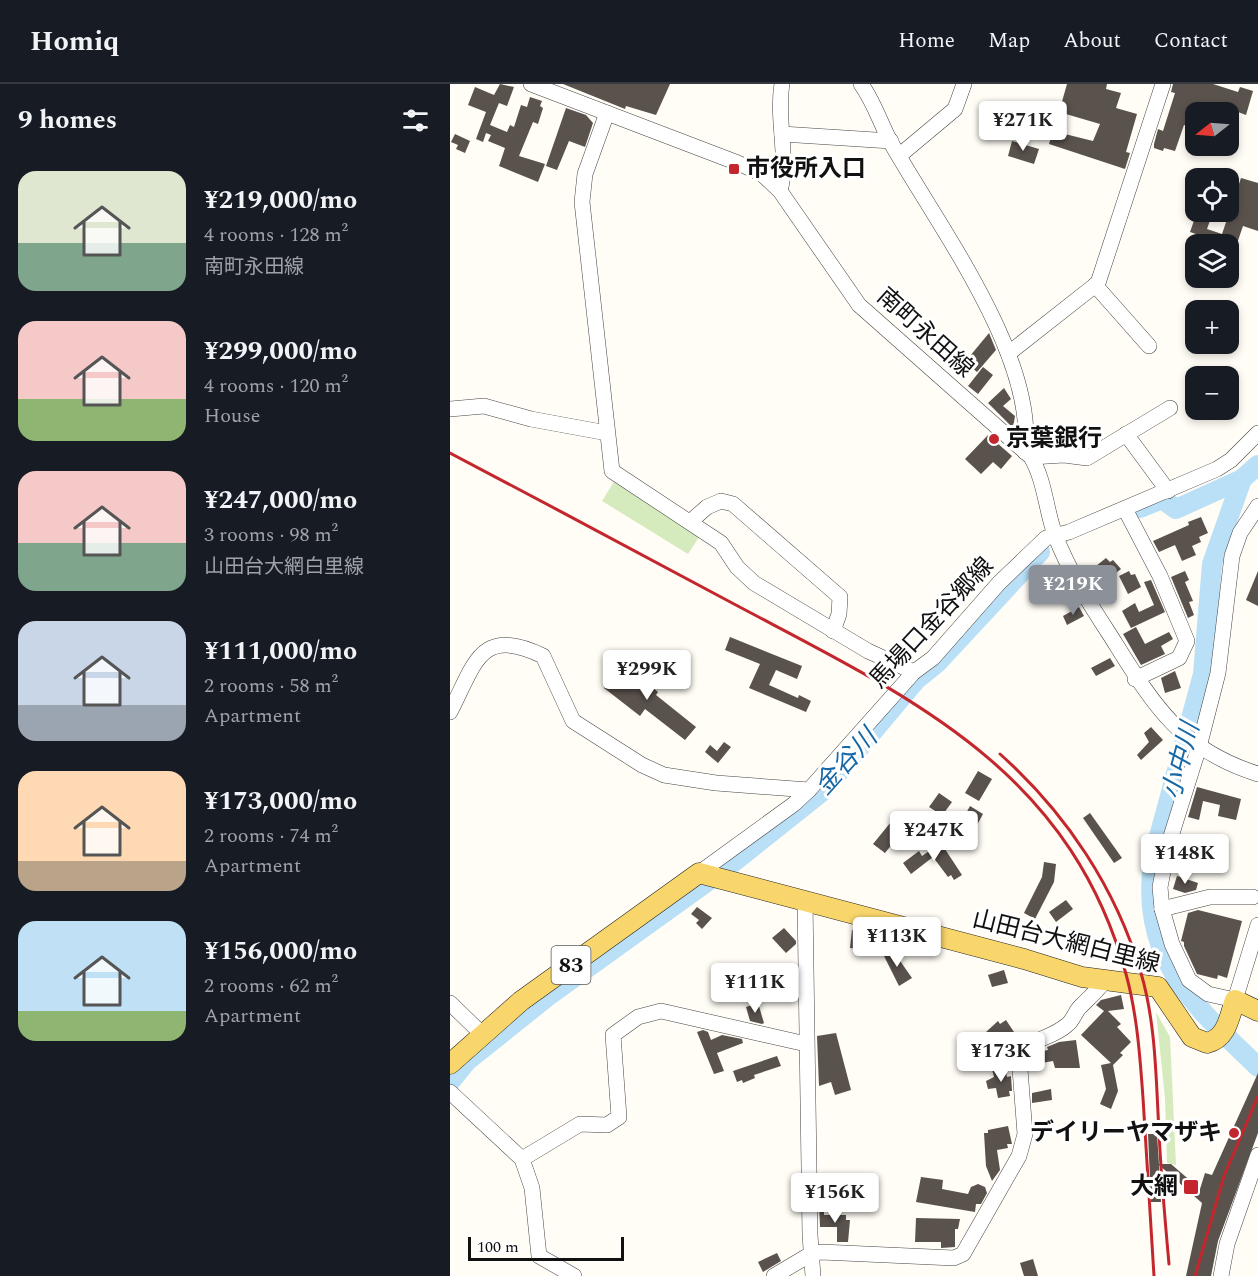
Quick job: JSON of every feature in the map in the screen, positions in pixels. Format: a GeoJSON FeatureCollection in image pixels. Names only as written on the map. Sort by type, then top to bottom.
{"type":"FeatureCollection","features":[{"type":"Feature","properties":{"kind":"main road","name":"山田台大網白里線"},"geometry":{"type":"LineString","coordinates":[[699,873],[1104,982],[1158,987],[1192,1037],[1207,1043],[1224,1032],[1235,1000]]}},
{"type":"Feature","properties":{"kind":"main road","name":"83"},"geometry":{"type":"LineString","coordinates":[[450,1064],[521,1001],[699,873]]}},
{"type":"Feature","properties":{"kind":"main road"},"geometry":{"type":"LineString","coordinates":[[1235,1000],[1258,1011]]}},
{"type":"Feature","properties":{"kind":"street","name":"南町永田線"},"geometry":{"type":"LineString","coordinates":[[531,84],[762,174],[780,191],[859,305],[1028,454],[1039,472],[1055,535],[1083,592],[1135,679],[1155,707],[1191,740],[1229,765],[1258,774]]}},
{"type":"Feature","properties":{"kind":"street"},"geometry":{"type":"LineString","coordinates":[[780,191],[782,134],[779,100],[782,84]]}},
{"type":"Feature","properties":{"kind":"street"},"geometry":{"type":"LineString","coordinates":[[861,84],[870,96],[891,141],[974,285],[1008,353],[1023,407],[1028,454],[1087,458],[1170,408]]}},
{"type":"Feature","properties":{"kind":"street"},"geometry":{"type":"LineString","coordinates":[[900,155],[955,109],[964,84]]}},
{"type":"Feature","properties":{"kind":"street"},"geometry":{"type":"LineString","coordinates":[[1008,353],[1095,285],[1162,84]]}},
{"type":"Feature","properties":{"kind":"street"},"geometry":{"type":"LineString","coordinates":[[607,113],[585,174],[582,202],[612,471],[721,543],[737,567],[754,583],[833,631],[914,672]]}},
{"type":"Feature","properties":{"kind":"street"},"geometry":{"type":"LineString","coordinates":[[782,134],[891,141]]}},
{"type":"Feature","properties":{"kind":"street"},"geometry":{"type":"LineString","coordinates":[[1095,285],[1149,346]]}},
{"type":"Feature","properties":{"kind":"street"},"geometry":{"type":"LineString","coordinates":[[450,408],[484,406],[531,419],[607,433]]}},
{"type":"Feature","properties":{"kind":"street","name":"馬場口金谷郷線"},"geometry":{"type":"LineString","coordinates":[[699,873],[794,804],[809,790],[914,672],[933,658],[1007,575],[1046,538],[1129,516],[1168,491],[1217,469],[1231,460],[1258,433]]}},
{"type":"Feature","properties":{"kind":"street"},"geometry":{"type":"LineString","coordinates":[[1126,434],[1168,491]]}},
{"type":"Feature","properties":{"kind":"street"},"geometry":{"type":"LineString","coordinates":[[690,522],[707,507],[721,501],[734,504],[840,597],[839,614],[833,631]]}},
{"type":"Feature","properties":{"kind":"street"},"geometry":{"type":"LineString","coordinates":[[1258,506],[1240,533],[1232,556],[1218,673],[1191,740],[1160,875],[1162,909],[1172,944],[1189,980],[1208,994],[1235,1000],[1258,925]]}},
{"type":"Feature","properties":{"kind":"street"},"geometry":{"type":"LineString","coordinates":[[1129,516],[1160,576],[1187,641],[1179,658],[1135,679]]}},
{"type":"Feature","properties":{"kind":"street"},"geometry":{"type":"LineString","coordinates":[[450,712],[479,657],[491,646],[506,643],[526,648],[543,656],[573,721],[642,765],[664,775],[716,783],[809,790]]}},
{"type":"Feature","properties":{"kind":"street"},"geometry":{"type":"LineString","coordinates":[[1162,909],[1210,897],[1253,897]]}},
{"type":"Feature","properties":{"kind":"street"},"geometry":{"type":"LineString","coordinates":[[805,900],[806,1044],[813,1276]]}},
{"type":"Feature","properties":{"kind":"street"},"geometry":{"type":"LineString","coordinates":[[774,1276],[811,1254],[821,1252],[954,1258],[963,1254],[1019,1156],[1025,1123],[1019,1056],[1031,1042],[1065,1027],[1072,1021],[1080,1006],[1088,1002],[1104,982]]}},
{"type":"Feature","properties":{"kind":"street"},"geometry":{"type":"LineString","coordinates":[[450,1003],[482,1034]]}},
{"type":"Feature","properties":{"kind":"street"},"geometry":{"type":"LineString","coordinates":[[522,1159],[580,1124],[607,1125],[618,1117],[613,1035],[638,1017],[661,1011],[806,1044]]}},
{"type":"Feature","properties":{"kind":"street"},"geometry":{"type":"LineString","coordinates":[[450,1092],[522,1159],[532,1188],[539,1256],[574,1276]]}},
{"type":"Feature","properties":{"kind":"street"},"geometry":{"type":"LineString","coordinates":[[1221,1276],[1227,1244],[1258,1155]]}},
{"type":"Feature","properties":{"kind":"green space"},"geometry":{"type":"Polygon","coordinates":[[[615,480],[701,534],[688,554],[602,501],[615,480]]]}},
{"type":"Feature","properties":{"kind":"green space"},"geometry":{"type":"Polygon","coordinates":[[[1156,1012],[1170,1037],[1176,1165],[1167,1163],[1165,1098],[1156,1012]]]}},
{"type":"Feature","properties":{"kind":"building"},"geometry":{"type":"Polygon","coordinates":[[[500,84],[514,87],[507,106],[499,103],[490,125],[507,132],[510,125],[514,127],[521,105],[527,107],[530,97],[542,101],[540,106],[543,108],[538,124],[533,122],[519,156],[545,164],[538,182],[499,166],[505,148],[488,141],[491,135],[486,133],[483,142],[476,139],[486,112],[468,105],[475,87],[494,95],[500,84]]]}},
{"type":"Feature","properties":{"kind":"building"},"geometry":{"type":"Polygon","coordinates":[[[563,84],[670,84],[656,115],[626,106],[625,109],[563,84]]]}},
{"type":"Feature","properties":{"kind":"building"},"geometry":{"type":"Polygon","coordinates":[[[1067,84],[1107,84],[1106,89],[1121,93],[1116,108],[1137,114],[1126,152],[1130,153],[1125,169],[1049,144],[1053,131],[1093,141],[1100,124],[1059,112],[1067,84]]]}},
{"type":"Feature","properties":{"kind":"building"},"geometry":{"type":"Polygon","coordinates":[[[1173,84],[1213,84],[1238,92],[1240,87],[1253,91],[1246,115],[1239,112],[1239,102],[1185,102],[1185,125],[1175,151],[1164,148],[1163,151],[1154,148],[1154,144],[1158,129],[1163,131],[1175,93],[1171,92],[1173,84]]]}},
{"type":"Feature","properties":{"kind":"building"},"geometry":{"type":"Polygon","coordinates":[[[566,108],[586,115],[593,123],[585,147],[569,141],[557,170],[546,166],[566,108]]]}},
{"type":"Feature","properties":{"kind":"building"},"geometry":{"type":"Polygon","coordinates":[[[455,134],[470,141],[465,153],[456,149],[458,145],[451,142],[455,134]]]}},
{"type":"Feature","properties":{"kind":"building"},"geometry":{"type":"Polygon","coordinates":[[[1012,141],[1039,149],[1034,164],[1008,156],[1012,141]]]}},
{"type":"Feature","properties":{"kind":"building"},"geometry":{"type":"Polygon","coordinates":[[[1241,178],[1258,183],[1258,231],[1243,226],[1239,238],[1239,234],[1222,234],[1226,222],[1239,222],[1241,178]]]}},
{"type":"Feature","properties":{"kind":"building"},"geometry":{"type":"Polygon","coordinates":[[[1194,222],[1209,222],[1207,229],[1222,234],[1190,232],[1194,222]]]}},
{"type":"Feature","properties":{"kind":"building"},"geometry":{"type":"Polygon","coordinates":[[[989,333],[996,350],[977,372],[965,362],[989,333]]]}},
{"type":"Feature","properties":{"kind":"building"},"geometry":{"type":"Polygon","coordinates":[[[983,367],[993,375],[978,394],[968,386],[983,367]]]}},
{"type":"Feature","properties":{"kind":"building"},"geometry":{"type":"Polygon","coordinates":[[[1004,388],[1011,399],[1003,406],[1015,416],[1013,428],[988,403],[1004,388]]]}},
{"type":"Feature","properties":{"kind":"building"},"geometry":{"type":"Polygon","coordinates":[[[988,435],[1012,456],[1001,469],[993,462],[981,474],[965,459],[988,435]]]}},
{"type":"Feature","properties":{"kind":"building"},"geometry":{"type":"Polygon","coordinates":[[[1201,517],[1208,533],[1199,537],[1201,542],[1192,546],[1196,555],[1182,561],[1175,545],[1159,552],[1153,541],[1201,517]]]}},
{"type":"Feature","properties":{"kind":"building"},"geometry":{"type":"Polygon","coordinates":[[[1106,558],[1110,562],[1113,560],[1121,569],[1107,580],[1096,566],[1106,558]]]}},
{"type":"Feature","properties":{"kind":"building"},"geometry":{"type":"Polygon","coordinates":[[[1129,571],[1131,575],[1135,574],[1141,587],[1128,594],[1119,576],[1129,571]]]}},
{"type":"Feature","properties":{"kind":"building"},"geometry":{"type":"Polygon","coordinates":[[[1185,571],[1189,580],[1185,582],[1193,601],[1189,602],[1194,615],[1188,618],[1171,577],[1185,571]]]}},
{"type":"Feature","properties":{"kind":"building"},"geometry":{"type":"Polygon","coordinates":[[[1258,571],[1258,606],[1246,600],[1258,571]]]}},
{"type":"Feature","properties":{"kind":"building"},"geometry":{"type":"Polygon","coordinates":[[[1151,580],[1165,612],[1131,628],[1122,611],[1135,603],[1139,612],[1154,605],[1144,582],[1151,580]]]}},
{"type":"Feature","properties":{"kind":"building"},"geometry":{"type":"Polygon","coordinates":[[[1079,607],[1084,616],[1067,625],[1063,616],[1079,607]]]}},
{"type":"Feature","properties":{"kind":"building"},"geometry":{"type":"Polygon","coordinates":[[[1136,627],[1145,644],[1169,632],[1173,639],[1161,646],[1165,654],[1141,665],[1123,634],[1136,627]]]}},
{"type":"Feature","properties":{"kind":"building"},"geometry":{"type":"Polygon","coordinates":[[[730,637],[802,666],[797,679],[776,670],[769,685],[798,698],[799,695],[811,701],[806,712],[749,688],[760,664],[725,650],[730,637]]]}},
{"type":"Feature","properties":{"kind":"building"},"geometry":{"type":"Polygon","coordinates":[[[1110,658],[1115,666],[1096,676],[1091,668],[1110,658]]]}},
{"type":"Feature","properties":{"kind":"building"},"geometry":{"type":"Polygon","coordinates":[[[623,664],[658,692],[656,695],[696,727],[685,740],[645,709],[640,716],[604,688],[623,664]]]}},
{"type":"Feature","properties":{"kind":"building"},"geometry":{"type":"Polygon","coordinates":[[[1175,671],[1181,688],[1165,693],[1161,678],[1175,671]]]}},
{"type":"Feature","properties":{"kind":"building"},"geometry":{"type":"Polygon","coordinates":[[[1151,727],[1163,740],[1141,760],[1137,755],[1149,742],[1144,733],[1151,727]]]}},
{"type":"Feature","properties":{"kind":"building"},"geometry":{"type":"Polygon","coordinates":[[[724,742],[731,747],[718,763],[705,752],[710,745],[717,751],[724,742]]]}},
{"type":"Feature","properties":{"kind":"building"},"geometry":{"type":"Polygon","coordinates":[[[978,771],[992,779],[979,801],[965,793],[978,771]]]}},
{"type":"Feature","properties":{"kind":"building"},"geometry":{"type":"Polygon","coordinates":[[[1197,787],[1241,799],[1236,820],[1218,816],[1220,805],[1203,801],[1199,820],[1188,817],[1197,787]]]}},
{"type":"Feature","properties":{"kind":"building"},"geometry":{"type":"Polygon","coordinates":[[[939,793],[952,802],[944,813],[942,811],[940,814],[929,807],[939,793]]]}},
{"type":"Feature","properties":{"kind":"building"},"geometry":{"type":"Polygon","coordinates":[[[970,806],[983,814],[977,825],[964,817],[970,806]]]}},
{"type":"Feature","properties":{"kind":"building"},"geometry":{"type":"Polygon","coordinates":[[[1090,813],[1122,858],[1114,863],[1083,818],[1090,813]]]}},
{"type":"Feature","properties":{"kind":"building"},"geometry":{"type":"Polygon","coordinates":[[[895,817],[916,836],[908,847],[897,838],[885,853],[873,844],[895,817]]]}},
{"type":"Feature","properties":{"kind":"building"},"geometry":{"type":"Polygon","coordinates":[[[941,843],[962,875],[954,880],[951,875],[948,877],[933,857],[911,874],[903,863],[919,851],[922,856],[941,843]]]}},
{"type":"Feature","properties":{"kind":"building"},"geometry":{"type":"Polygon","coordinates":[[[1044,862],[1056,864],[1054,882],[1035,919],[1024,913],[1042,877],[1044,862]]]}},
{"type":"Feature","properties":{"kind":"building"},"geometry":{"type":"Polygon","coordinates":[[[1177,876],[1198,883],[1196,890],[1185,893],[1173,889],[1177,876]]]}},
{"type":"Feature","properties":{"kind":"building"},"geometry":{"type":"Polygon","coordinates":[[[1066,900],[1073,909],[1056,922],[1049,912],[1066,900]]]}},
{"type":"Feature","properties":{"kind":"building"},"geometry":{"type":"Polygon","coordinates":[[[697,907],[712,918],[702,929],[696,923],[699,920],[691,914],[697,907]]]}},
{"type":"Feature","properties":{"kind":"building"},"geometry":{"type":"Polygon","coordinates":[[[1198,910],[1242,921],[1227,978],[1218,975],[1217,979],[1197,974],[1184,942],[1181,941],[1188,913],[1198,910]]]}},
{"type":"Feature","properties":{"kind":"building"},"geometry":{"type":"Polygon","coordinates":[[[784,928],[796,941],[796,944],[786,953],[772,938],[784,928]]]}},
{"type":"Feature","properties":{"kind":"building"},"geometry":{"type":"Polygon","coordinates":[[[852,930],[867,932],[861,949],[850,948],[852,930]]]}},
{"type":"Feature","properties":{"kind":"building"},"geometry":{"type":"Polygon","coordinates":[[[891,948],[912,978],[899,986],[883,954],[891,948]]]}},
{"type":"Feature","properties":{"kind":"building"},"geometry":{"type":"Polygon","coordinates":[[[1004,970],[1008,983],[992,987],[988,975],[1004,970]]]}},
{"type":"Feature","properties":{"kind":"building"},"geometry":{"type":"Polygon","coordinates":[[[1121,995],[1124,1009],[1108,1011],[1121,1024],[1117,1027],[1131,1042],[1120,1053],[1123,1055],[1113,1065],[1118,1091],[1111,1109],[1100,1104],[1106,1089],[1101,1065],[1111,1063],[1081,1035],[1104,1011],[1096,1005],[1101,1000],[1121,995]]]}},
{"type":"Feature","properties":{"kind":"building"},"geometry":{"type":"Polygon","coordinates":[[[758,1003],[764,1023],[762,1024],[750,1021],[746,1007],[758,1003]]]}},
{"type":"Feature","properties":{"kind":"building"},"geometry":{"type":"Polygon","coordinates":[[[1006,1020],[1020,1041],[1008,1052],[997,1036],[992,1040],[986,1032],[998,1021],[1000,1024],[1006,1020]]]}},
{"type":"Feature","properties":{"kind":"building"},"geometry":{"type":"Polygon","coordinates":[[[703,1030],[708,1032],[711,1040],[722,1035],[742,1039],[743,1043],[717,1053],[724,1071],[714,1074],[697,1032],[703,1030]]]}},
{"type":"Feature","properties":{"kind":"building"},"geometry":{"type":"Polygon","coordinates":[[[836,1033],[851,1090],[835,1095],[831,1082],[819,1086],[817,1036],[836,1033]]]}},
{"type":"Feature","properties":{"kind":"building"},"geometry":{"type":"Polygon","coordinates":[[[1076,1040],[1080,1068],[1055,1068],[1053,1061],[1036,1064],[1034,1055],[1038,1052],[1048,1050],[1047,1047],[1059,1042],[1076,1040]]]}},
{"type":"Feature","properties":{"kind":"building"},"geometry":{"type":"Polygon","coordinates":[[[777,1056],[781,1066],[754,1075],[755,1078],[743,1083],[742,1080],[737,1082],[733,1071],[777,1056]]]}},
{"type":"Feature","properties":{"kind":"building"},"geometry":{"type":"Polygon","coordinates":[[[1005,1067],[1007,1077],[1011,1076],[1012,1091],[1009,1091],[1010,1096],[998,1098],[996,1088],[988,1089],[986,1081],[994,1077],[992,1069],[1005,1067]]]}},
{"type":"Feature","properties":{"kind":"building"},"geometry":{"type":"Polygon","coordinates":[[[1258,1073],[1258,1133],[1218,1241],[1211,1276],[1186,1276],[1202,1203],[1159,1165],[1161,1202],[1151,1202],[1148,1134],[1157,1134],[1159,1164],[1171,1164],[1200,1189],[1205,1173],[1212,1175],[1258,1073]]]}},
{"type":"Feature","properties":{"kind":"building"},"geometry":{"type":"Polygon","coordinates":[[[1051,1089],[1052,1100],[1032,1103],[1032,1093],[1051,1089]]]}},
{"type":"Feature","properties":{"kind":"building"},"geometry":{"type":"Polygon","coordinates":[[[1008,1126],[1012,1144],[1007,1144],[1008,1148],[997,1150],[1000,1170],[992,1181],[986,1166],[984,1133],[1008,1126]]]}},
{"type":"Feature","properties":{"kind":"building"},"geometry":{"type":"Polygon","coordinates":[[[921,1177],[943,1180],[942,1189],[968,1194],[971,1187],[978,1184],[985,1187],[987,1193],[981,1204],[976,1204],[975,1212],[916,1202],[921,1177]]]}},
{"type":"Feature","properties":{"kind":"building"},"geometry":{"type":"Polygon","coordinates":[[[819,1203],[824,1203],[824,1215],[846,1215],[846,1220],[850,1220],[848,1242],[837,1242],[837,1227],[820,1227],[819,1203]]]}},
{"type":"Feature","properties":{"kind":"building"},"geometry":{"type":"Polygon","coordinates":[[[916,1218],[960,1219],[958,1229],[955,1229],[955,1247],[941,1248],[941,1242],[915,1242],[916,1218]]]}},
{"type":"Feature","properties":{"kind":"building"},"geometry":{"type":"Polygon","coordinates":[[[777,1253],[781,1261],[763,1272],[758,1262],[777,1253]]]}},
{"type":"Feature","properties":{"kind":"building"},"geometry":{"type":"Polygon","coordinates":[[[1033,1259],[1038,1276],[1024,1276],[1020,1263],[1033,1259]]]}},
{"type":"Feature","properties":{"kind":"waterway","name":"小中川"},"geometry":{"type":"LineString","coordinates":[[1258,465],[1242,479],[1212,564],[1203,674],[1154,855],[1151,890],[1154,922],[1162,950],[1175,975],[1211,1021],[1258,1067]]}},
{"type":"Feature","properties":{"kind":"waterway","name":"金谷川"},"geometry":{"type":"LineString","coordinates":[[1140,508],[1162,499],[1176,509],[1242,479]]}},
{"type":"Feature","properties":{"kind":"waterway","name":"金谷川"},"geometry":{"type":"LineString","coordinates":[[450,1082],[467,1061],[547,997],[725,869],[823,791],[916,680],[937,663],[1040,552]]}},
{"type":"Feature","properties":{"kind":"railway"},"geometry":{"type":"LineString","coordinates":[[450,453],[860,672],[919,707],[973,746],[1023,790],[1065,842],[1100,902],[1126,974],[1133,1004],[1139,1051],[1154,1276]]}},
{"type":"Feature","properties":{"kind":"railway"},"geometry":{"type":"LineString","coordinates":[[1000,754],[1046,801],[1086,854],[1118,911],[1141,973],[1150,1012],[1154,1052],[1169,1264]]}},
{"type":"Feature","properties":{"kind":"railway"},"geometry":{"type":"LineString","coordinates":[[1195,1276],[1224,1176],[1258,1096]]}},
{"type":"Feature","properties":{"kind":"place","name":"市役所入口"},"geometry":{"type":"Point","coordinates":[734,169]}},
{"type":"Feature","properties":{"kind":"place","name":"京葉銀行"},"geometry":{"type":"Point","coordinates":[994,439]}},
{"type":"Feature","properties":{"kind":"place","name":"デイリーヤマザキ"},"geometry":{"type":"Point","coordinates":[1234,1133]}},
{"type":"Feature","properties":{"kind":"place","name":"大網"},"geometry":{"type":"Point","coordinates":[1191,1187]}}]}
